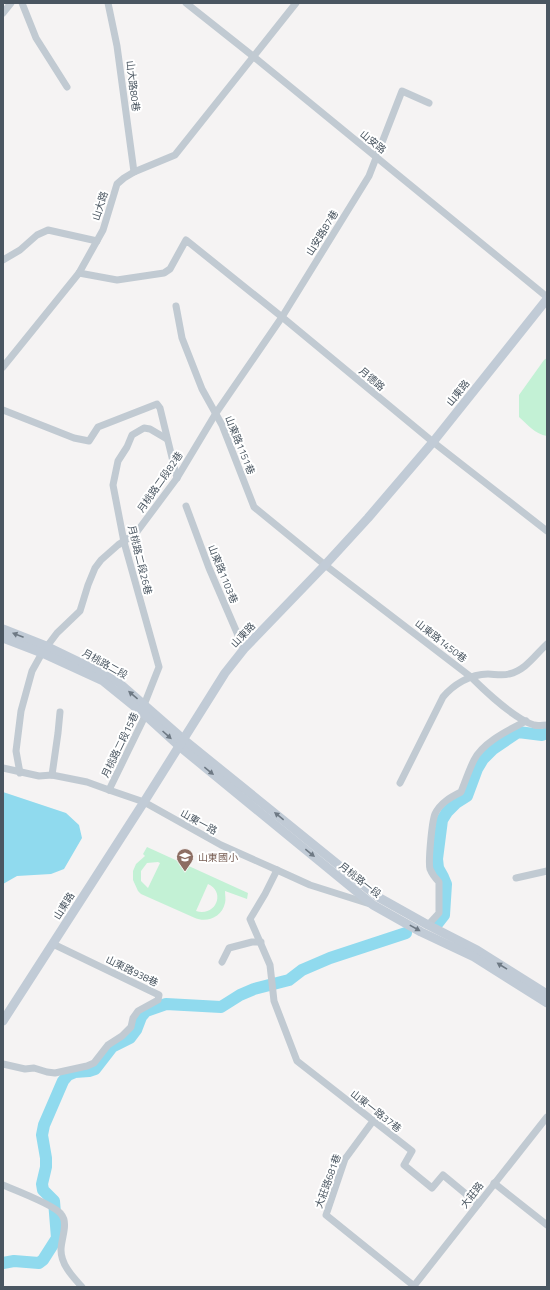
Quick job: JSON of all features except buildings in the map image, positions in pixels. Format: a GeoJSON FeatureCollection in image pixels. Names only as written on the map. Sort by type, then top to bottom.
{"type":"FeatureCollection","features":[{"type":"Feature","properties":{"kind":"street"},"geometry":{"type":"LineString","coordinates":[[3,13],[11,3]]}},
{"type":"Feature","properties":{"kind":"street"},"geometry":{"type":"LineString","coordinates":[[22,3],[36,38],[67,88]]}},
{"type":"Feature","properties":{"kind":"street","name":"山大路80巷"},"geometry":{"type":"LineString","coordinates":[[108,3],[117,46],[134,172]]}},
{"type":"Feature","properties":{"kind":"street","name":"山安路"},"geometry":{"type":"LineString","coordinates":[[186,3],[547,298]]}},
{"type":"Feature","properties":{"kind":"street","name":"山大路"},"geometry":{"type":"LineString","coordinates":[[3,367],[80,273],[103,230],[117,184],[134,172],[175,155],[254,58],[296,3]]}},
{"type":"Feature","properties":{"kind":"street","name":"山安路87巷"},"geometry":{"type":"LineString","coordinates":[[282,317],[369,176],[402,91],[429,103]]}},
{"type":"Feature","properties":{"kind":"street"},"geometry":{"type":"LineString","coordinates":[[3,260],[20,250],[37,235],[48,230],[97,242]]}},
{"type":"Feature","properties":{"kind":"street","name":"月德路"},"geometry":{"type":"LineString","coordinates":[[80,273],[117,280],[164,273],[170,270],[186,240],[433,442],[547,531]]}},
{"type":"Feature","properties":{"kind":"street","name":"山東路"},"geometry":{"type":"LineString","coordinates":[[3,1021],[225,673],[244,649],[368,518],[433,442],[547,298]]}},
{"type":"Feature","properties":{"kind":"street","name":"山東路1151巷"},"geometry":{"type":"LineString","coordinates":[[176,306],[182,338],[202,389],[216,413],[254,507],[325,565]]}},
{"type":"Feature","properties":{"kind":"street","name":"月桃路二段82巷"},"geometry":{"type":"LineString","coordinates":[[20,773],[16,751],[21,711],[32,671],[44,650],[57,633],[80,611],[95,568],[101,560],[118,545],[136,533],[177,478],[216,413],[282,317]]}},
{"type":"Feature","properties":{"kind":"street"},"geometry":{"type":"LineString","coordinates":[[3,410],[74,438],[89,441],[98,427],[157,404],[160,408],[177,478]]}},
{"type":"Feature","properties":{"kind":"street","name":"月桃路二段26巷"},"geometry":{"type":"LineString","coordinates":[[146,709],[159,667],[124,542],[113,485],[118,461],[128,447],[132,434],[144,428],[167,439]]}},
{"type":"Feature","properties":{"kind":"street","name":"山東路1103巷"},"geometry":{"type":"LineString","coordinates":[[186,506],[209,568],[244,649]]}},
{"type":"Feature","properties":{"kind":"street","name":"山東路1450巷"},"geometry":{"type":"LineString","coordinates":[[325,565],[471,677],[487,693],[526,721],[535,725],[547,726]]}},
{"type":"Feature","properties":{"kind":"street","name":"月桃路二段"},"geometry":{"type":"LineString","coordinates":[[3,629],[44,650],[104,674],[119,683],[181,743]]}},
{"type":"Feature","properties":{"kind":"street","name":"月桃路二段"},"geometry":{"type":"LineString","coordinates":[[3,638],[44,650]]}},
{"type":"Feature","properties":{"kind":"street"},"geometry":{"type":"LineString","coordinates":[[400,783],[443,697],[447,692],[471,677],[486,674],[509,674],[517,671],[532,661],[547,644]]}},
{"type":"Feature","properties":{"kind":"street","name":"月桃路二段15巷"},"geometry":{"type":"LineString","coordinates":[[110,790],[146,709]]}},
{"type":"Feature","properties":{"kind":"street"},"geometry":{"type":"LineString","coordinates":[[52,775],[60,712]]}},
{"type":"Feature","properties":{"kind":"street"},"geometry":{"type":"LineString","coordinates":[[428,925],[439,913],[439,882],[433,876],[428,861],[435,814],[442,804],[461,792],[474,759],[487,744],[526,721]]}},
{"type":"Feature","properties":{"kind":"street","name":"月桃路一段"},"geometry":{"type":"LineString","coordinates":[[181,743],[375,901],[421,932],[474,957],[540,993]]}},
{"type":"Feature","properties":{"kind":"street","name":"山東一路"},"geometry":{"type":"LineString","coordinates":[[3,768],[20,773],[38,776],[52,775],[87,782],[144,802],[221,846],[310,885],[375,901]]}},
{"type":"Feature","properties":{"kind":"street"},"geometry":{"type":"LineString","coordinates":[[222,962],[229,948],[252,942],[261,942],[250,919],[277,870]]}},
{"type":"Feature","properties":{"kind":"street"},"geometry":{"type":"LineString","coordinates":[[516,878],[547,872]]}},
{"type":"Feature","properties":{"kind":"street","name":"月桃路一段"},"geometry":{"type":"LineString","coordinates":[[375,901],[428,925],[477,950],[540,993],[547,1003]]}},
{"type":"Feature","properties":{"kind":"street","name":"山東一路37巷"},"geometry":{"type":"LineString","coordinates":[[261,942],[270,965],[274,1001],[297,1061],[412,1151],[404,1165],[432,1188],[443,1175],[478,1204]]}},
{"type":"Feature","properties":{"kind":"street","name":"山東路938巷"},"geometry":{"type":"LineString","coordinates":[[3,1064],[34,1068],[55,1073],[87,1066],[94,1063],[108,1045],[122,1036],[131,1027],[133,1018],[138,1011],[159,998],[159,995],[53,944]]}},
{"type":"Feature","properties":{"kind":"street","name":"大莊路"},"geometry":{"type":"LineString","coordinates":[[413,1287],[547,1117]]}},
{"type":"Feature","properties":{"kind":"street","name":"大莊路681巷"},"geometry":{"type":"LineString","coordinates":[[373,1121],[345,1159],[326,1215],[413,1287]]}},
{"type":"Feature","properties":{"kind":"street"},"geometry":{"type":"LineString","coordinates":[[494,1183],[547,1225]]}},
{"type":"Feature","properties":{"kind":"street"},"geometry":{"type":"LineString","coordinates":[[3,1185],[56,1209],[62,1214],[64,1225],[61,1251],[64,1262],[72,1276],[82,1287]]}},
{"type":"Feature","properties":{"kind":"green space"},"geometry":{"type":"Polygon","coordinates":[[[547,358],[547,436],[535,431],[519,417],[519,395],[547,358]]]}},
{"type":"Feature","properties":{"kind":"green space"},"geometry":{"type":"Polygon","coordinates":[[[147,847],[248,893],[247,899],[225,891],[225,903],[221,912],[209,919],[204,920],[195,918],[141,894],[138,891],[133,880],[133,871],[136,864],[145,856],[143,854],[147,847]],[[147,863],[141,871],[141,881],[148,888],[160,863],[147,863]],[[208,884],[196,911],[203,912],[209,910],[216,903],[217,892],[208,884]]]}},
{"type":"Feature","properties":{"kind":"water"},"geometry":{"type":"Polygon","coordinates":[[[3,792],[66,813],[79,825],[82,838],[64,869],[51,874],[17,876],[3,884],[3,792]]]}},
{"type":"Feature","properties":{"kind":"waterway"},"geometry":{"type":"LineString","coordinates":[[437,924],[444,915],[446,884],[438,868],[437,859],[442,820],[447,812],[456,803],[467,796],[477,769],[483,759],[493,749],[518,732],[542,735],[547,733]]}},
{"type":"Feature","properties":{"kind":"waterway"},"geometry":{"type":"LineString","coordinates":[[3,1263],[14,1261],[39,1263],[43,1260],[57,1238],[54,1201],[43,1190],[42,1184],[46,1167],[42,1135],[44,1125],[63,1081],[68,1075],[75,1072],[95,1069],[112,1047],[130,1038],[136,1030],[141,1017],[146,1011],[166,1004],[221,1007],[240,995],[254,989],[289,980],[302,970],[330,958],[406,933]]}},
{"type":"Feature","properties":{"kind":"place","name":"山東國小"},"geometry":{"type":"Point","coordinates":[185,872]}}]}
